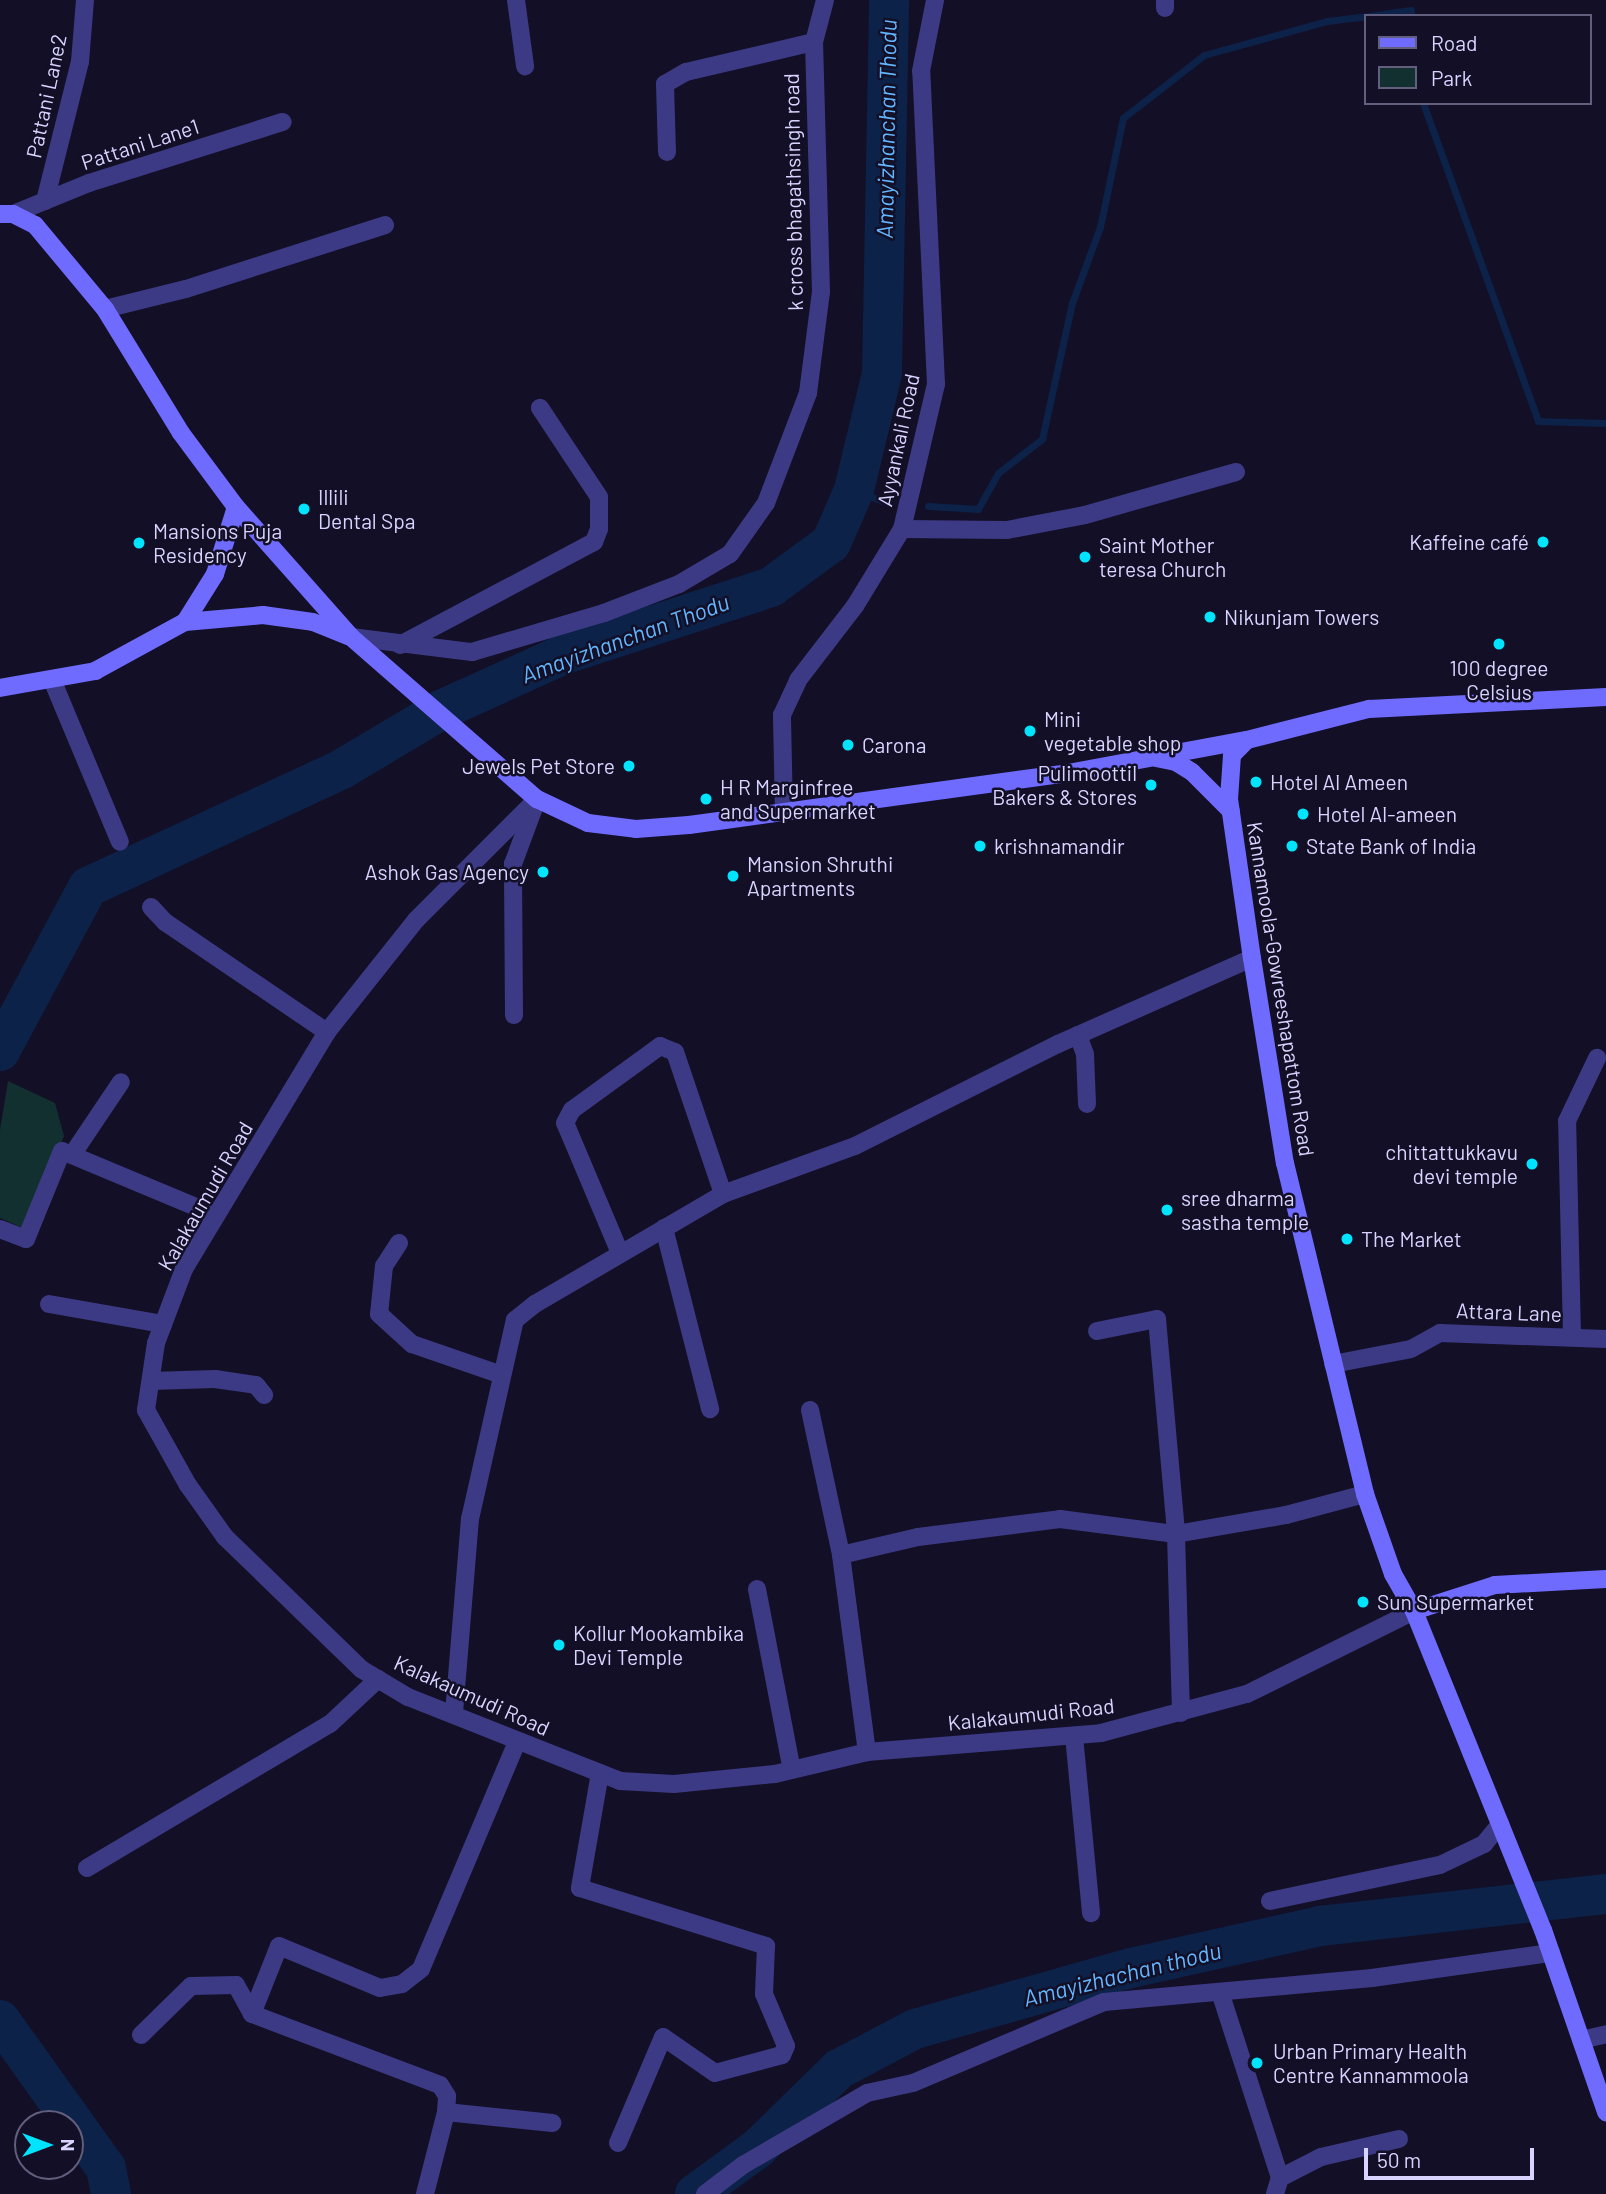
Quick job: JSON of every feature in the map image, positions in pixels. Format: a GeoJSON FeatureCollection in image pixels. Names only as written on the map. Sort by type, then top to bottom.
{"type":"FeatureCollection","features":[{"type":"Feature","properties":{"kind":"main road"},"geometry":{"type":"LineString","coordinates":[[6,214],[35,226],[105,309],[181,433],[236,507],[351,637],[495,766],[537,799],[589,823],[636,829],[784,813],[1063,774],[1247,740],[1369,709],[1606,697]]}},
{"type":"Feature","properties":{"kind":"main road"},"geometry":{"type":"LineString","coordinates":[[185,622],[215,574],[236,507]]}},
{"type":"Feature","properties":{"kind":"main road"},"geometry":{"type":"LineString","coordinates":[[0,688],[53,681],[94,671],[185,622],[263,614],[313,622],[351,637]]}},
{"type":"Feature","properties":{"kind":"main road","name":"Kannamoola-Gowreeshapattom Road"},"geometry":{"type":"LineString","coordinates":[[1247,740],[1232,755],[1231,811],[1252,958],[1285,1163],[1365,1494],[1393,1574],[1414,1611],[1543,1930],[1606,2112]]}},
{"type":"Feature","properties":{"kind":"main road"},"geometry":{"type":"LineString","coordinates":[[1148,757],[1176,762],[1192,772],[1231,811]]}},
{"type":"Feature","properties":{"kind":"main road","name":"Kalakaumudi Road"},"geometry":{"type":"LineString","coordinates":[[1414,1611],[1495,1585],[1606,1579]]}},
{"type":"Feature","properties":{"kind":"street","name":"Pattani Lane2"},"geometry":{"type":"LineString","coordinates":[[45,201],[80,62],[85,0]]}},
{"type":"Feature","properties":{"kind":"street"},"geometry":{"type":"LineString","coordinates":[[516,0],[525,66]]}},
{"type":"Feature","properties":{"kind":"street","name":"k cross bhagathsingh road"},"geometry":{"type":"LineString","coordinates":[[351,637],[472,652],[604,613],[679,584],[730,554],[766,503],[808,393],[821,292],[814,42],[825,0]]}},
{"type":"Feature","properties":{"kind":"street","name":"Ayyankali Road"},"geometry":{"type":"LineString","coordinates":[[784,813],[782,715],[798,680],[855,606],[902,529],[936,384],[920,71],[935,0]]}},
{"type":"Feature","properties":{"kind":"street"},"geometry":{"type":"LineString","coordinates":[[667,152],[665,84],[687,72],[814,42]]}},
{"type":"Feature","properties":{"kind":"street","name":"Pattani Lane1"},"geometry":{"type":"LineString","coordinates":[[6,214],[283,122]]}},
{"type":"Feature","properties":{"kind":"street"},"geometry":{"type":"LineString","coordinates":[[105,309],[186,289],[385,225]]}},
{"type":"Feature","properties":{"kind":"street"},"geometry":{"type":"LineString","coordinates":[[400,645],[594,542],[599,529],[598,497],[540,408]]}},
{"type":"Feature","properties":{"kind":"street"},"geometry":{"type":"LineString","coordinates":[[902,529],[1007,530],[1085,515],[1236,472]]}},
{"type":"Feature","properties":{"kind":"street"},"geometry":{"type":"LineString","coordinates":[[53,681],[120,842]]}},
{"type":"Feature","properties":{"kind":"street"},"geometry":{"type":"LineString","coordinates":[[514,1015],[513,864],[537,799]]}},
{"type":"Feature","properties":{"kind":"street","name":"Kalakaumudi Road"},"geometry":{"type":"LineString","coordinates":[[537,799],[416,920],[327,1032],[184,1269],[163,1324],[151,1381],[146,1410],[188,1485],[225,1537],[361,1669],[408,1697],[620,1781],[674,1784],[792,1770],[867,1752],[1074,1736],[1181,1713],[1247,1694],[1414,1611]]}},
{"type":"Feature","properties":{"kind":"street"},"geometry":{"type":"LineString","coordinates":[[151,907],[165,922],[327,1032]]}},
{"type":"Feature","properties":{"kind":"street"},"geometry":{"type":"LineString","coordinates":[[454,1713],[470,1519],[515,1320],[620,1253],[723,1194],[855,1146],[1078,1035],[1252,958]]}},
{"type":"Feature","properties":{"kind":"street"},"geometry":{"type":"LineString","coordinates":[[1078,1035],[1085,1054],[1087,1104]]}},
{"type":"Feature","properties":{"kind":"street"},"geometry":{"type":"LineString","coordinates":[[620,1253],[565,1123],[572,1110],[660,1046],[675,1052],[723,1194]]}},
{"type":"Feature","properties":{"kind":"street"},"geometry":{"type":"LineString","coordinates":[[1572,1336],[1567,1121],[1597,1058]]}},
{"type":"Feature","properties":{"kind":"street"},"geometry":{"type":"LineString","coordinates":[[74,1152],[121,1082]]}},
{"type":"Feature","properties":{"kind":"street"},"geometry":{"type":"LineString","coordinates":[[0,1229],[26,1239],[62,1151],[74,1152],[215,1215]]}},
{"type":"Feature","properties":{"kind":"street"},"geometry":{"type":"LineString","coordinates":[[664,1228],[710,1409]]}},
{"type":"Feature","properties":{"kind":"street"},"geometry":{"type":"LineString","coordinates":[[398,1243],[384,1266],[379,1314],[412,1344],[502,1375]]}},
{"type":"Feature","properties":{"kind":"street"},"geometry":{"type":"LineString","coordinates":[[48,1304],[163,1324]]}},
{"type":"Feature","properties":{"kind":"street"},"geometry":{"type":"LineString","coordinates":[[1097,1331],[1157,1319],[1176,1534],[1181,1713]]}},
{"type":"Feature","properties":{"kind":"street","name":"Attara Lane"},"geometry":{"type":"LineString","coordinates":[[1333,1364],[1411,1349],[1440,1333],[1606,1339]]}},
{"type":"Feature","properties":{"kind":"street"},"geometry":{"type":"LineString","coordinates":[[151,1381],[215,1379],[256,1385],[264,1395]]}},
{"type":"Feature","properties":{"kind":"street"},"geometry":{"type":"LineString","coordinates":[[810,1410],[841,1555],[867,1752]]}},
{"type":"Feature","properties":{"kind":"street"},"geometry":{"type":"LineString","coordinates":[[841,1555],[918,1537],[1060,1519],[1176,1534],[1286,1515],[1365,1494]]}},
{"type":"Feature","properties":{"kind":"street"},"geometry":{"type":"LineString","coordinates":[[757,1589],[792,1770]]}},
{"type":"Feature","properties":{"kind":"street"},"geometry":{"type":"LineString","coordinates":[[87,1868],[330,1724],[378,1679]]}},
{"type":"Feature","properties":{"kind":"street"},"geometry":{"type":"LineString","coordinates":[[1074,1736],[1091,1913]]}},
{"type":"Feature","properties":{"kind":"street"},"geometry":{"type":"LineString","coordinates":[[252,2014],[279,1946],[380,1988],[402,1984],[421,1969],[517,1742]]}},
{"type":"Feature","properties":{"kind":"street"},"geometry":{"type":"LineString","coordinates":[[600,1773],[579,1888],[766,1946],[764,1994],[786,2046],[782,2056],[715,2073],[663,2036],[618,2143]]}},
{"type":"Feature","properties":{"kind":"street"},"geometry":{"type":"LineString","coordinates":[[1270,1901],[1440,1865],[1484,1844],[1500,1824]]}},
{"type":"Feature","properties":{"kind":"street"},"geometry":{"type":"LineString","coordinates":[[705,2194],[743,2165],[867,2093],[913,2083],[1104,2001],[1372,1978],[1551,1953]]}},
{"type":"Feature","properties":{"kind":"street"},"geometry":{"type":"LineString","coordinates":[[141,2035],[191,1986],[236,1985],[252,2014],[440,2085],[447,2096],[446,2112],[425,2194]]}},
{"type":"Feature","properties":{"kind":"street"},"geometry":{"type":"LineString","coordinates":[[1220,1992],[1278,2186],[1321,2158],[1399,2138]]}},
{"type":"Feature","properties":{"kind":"street"},"geometry":{"type":"LineString","coordinates":[[1581,2040],[1606,2034]]}},
{"type":"Feature","properties":{"kind":"street"},"geometry":{"type":"LineString","coordinates":[[446,2112],[552,2123]]}},
{"type":"Feature","properties":{"kind":"green space"},"geometry":{"type":"Polygon","coordinates":[[[8,1081],[55,1103],[64,1136],[25,1229],[0,1218],[0,1130],[8,1081]]]}},
{"type":"Feature","properties":{"kind":"waterway","name":"Amayizhanchan Thodu"},"geometry":{"type":"LineString","coordinates":[[0,1051],[88,887],[342,769],[441,710],[562,655],[771,587],[831,543],[854,490],[882,373],[889,0]]}},
{"type":"Feature","properties":{"kind":"waterway"},"geometry":{"type":"LineString","coordinates":[[1383,14],[1411,10],[1411,14]]}},
{"type":"Feature","properties":{"kind":"waterway"},"geometry":{"type":"LineString","coordinates":[[928,506],[978,509],[998,473],[1042,439],[1072,303],[1100,227],[1123,118],[1204,55],[1327,21],[1364,16]]}},
{"type":"Feature","properties":{"kind":"waterway"},"geometry":{"type":"LineString","coordinates":[[1424,105],[1538,421],[1606,423]]}},
{"type":"Feature","properties":{"kind":"waterway"},"geometry":{"type":"LineString","coordinates":[[854,490],[888,503]]}},
{"type":"Feature","properties":{"kind":"waterway","name":"Amayizhachan thodu"},"geometry":{"type":"LineString","coordinates":[[695,2194],[757,2149],[839,2069],[915,2029],[1131,1968],[1320,1926],[1606,1894]]}},
{"type":"Feature","properties":{"kind":"waterway","name":"Amayizhanchan Thodu"},"geometry":{"type":"LineString","coordinates":[[0,2020],[106,2168],[111,2194]]}},
{"type":"Feature","properties":{"kind":"place","name":"Illili Dental Spa"},"geometry":{"type":"Point","coordinates":[304,509]}},
{"type":"Feature","properties":{"kind":"place","name":"Kaffeine café"},"geometry":{"type":"Point","coordinates":[1543,542]}},
{"type":"Feature","properties":{"kind":"place","name":"Mansions Puja Residency"},"geometry":{"type":"Point","coordinates":[139,543]}},
{"type":"Feature","properties":{"kind":"place","name":"Saint Mother teresa Church"},"geometry":{"type":"Point","coordinates":[1085,557]}},
{"type":"Feature","properties":{"kind":"place","name":"Nikunjam Towers"},"geometry":{"type":"Point","coordinates":[1210,617]}},
{"type":"Feature","properties":{"kind":"place","name":"100 degree Celsius"},"geometry":{"type":"Point","coordinates":[1499,644]}},
{"type":"Feature","properties":{"kind":"place","name":"Mini vegetable shop"},"geometry":{"type":"Point","coordinates":[1030,731]}},
{"type":"Feature","properties":{"kind":"place","name":"Carona"},"geometry":{"type":"Point","coordinates":[848,745]}},
{"type":"Feature","properties":{"kind":"place","name":"Jewels Pet Store"},"geometry":{"type":"Point","coordinates":[629,766]}},
{"type":"Feature","properties":{"kind":"place","name":"Hotel Al Ameen"},"geometry":{"type":"Point","coordinates":[1256,782]}},
{"type":"Feature","properties":{"kind":"place","name":"Pulimoottil Bakers & Stores"},"geometry":{"type":"Point","coordinates":[1151,785]}},
{"type":"Feature","properties":{"kind":"place","name":"H R Marginfree and Supermarket"},"geometry":{"type":"Point","coordinates":[706,799]}},
{"type":"Feature","properties":{"kind":"place","name":"Hotel Al-ameen"},"geometry":{"type":"Point","coordinates":[1303,814]}},
{"type":"Feature","properties":{"kind":"place","name":"krishnamandir"},"geometry":{"type":"Point","coordinates":[980,846]}},
{"type":"Feature","properties":{"kind":"place","name":"State Bank of India"},"geometry":{"type":"Point","coordinates":[1292,846]}},
{"type":"Feature","properties":{"kind":"place","name":"Ashok Gas Agency"},"geometry":{"type":"Point","coordinates":[543,872]}},
{"type":"Feature","properties":{"kind":"place","name":"Mansion Shruthi Apartments"},"geometry":{"type":"Point","coordinates":[733,876]}},
{"type":"Feature","properties":{"kind":"place","name":"chittattukkavu devi temple"},"geometry":{"type":"Point","coordinates":[1532,1164]}},
{"type":"Feature","properties":{"kind":"place","name":"sree dharma sastha temple"},"geometry":{"type":"Point","coordinates":[1167,1210]}},
{"type":"Feature","properties":{"kind":"place","name":"The Market"},"geometry":{"type":"Point","coordinates":[1347,1239]}},
{"type":"Feature","properties":{"kind":"place","name":"Sun Supermarket"},"geometry":{"type":"Point","coordinates":[1363,1602]}},
{"type":"Feature","properties":{"kind":"place","name":"Kollur Mookambika Devi Temple"},"geometry":{"type":"Point","coordinates":[559,1645]}},
{"type":"Feature","properties":{"kind":"place","name":"Urban Primary Health Centre Kannammoola"},"geometry":{"type":"Point","coordinates":[1257,2063]}}]}
